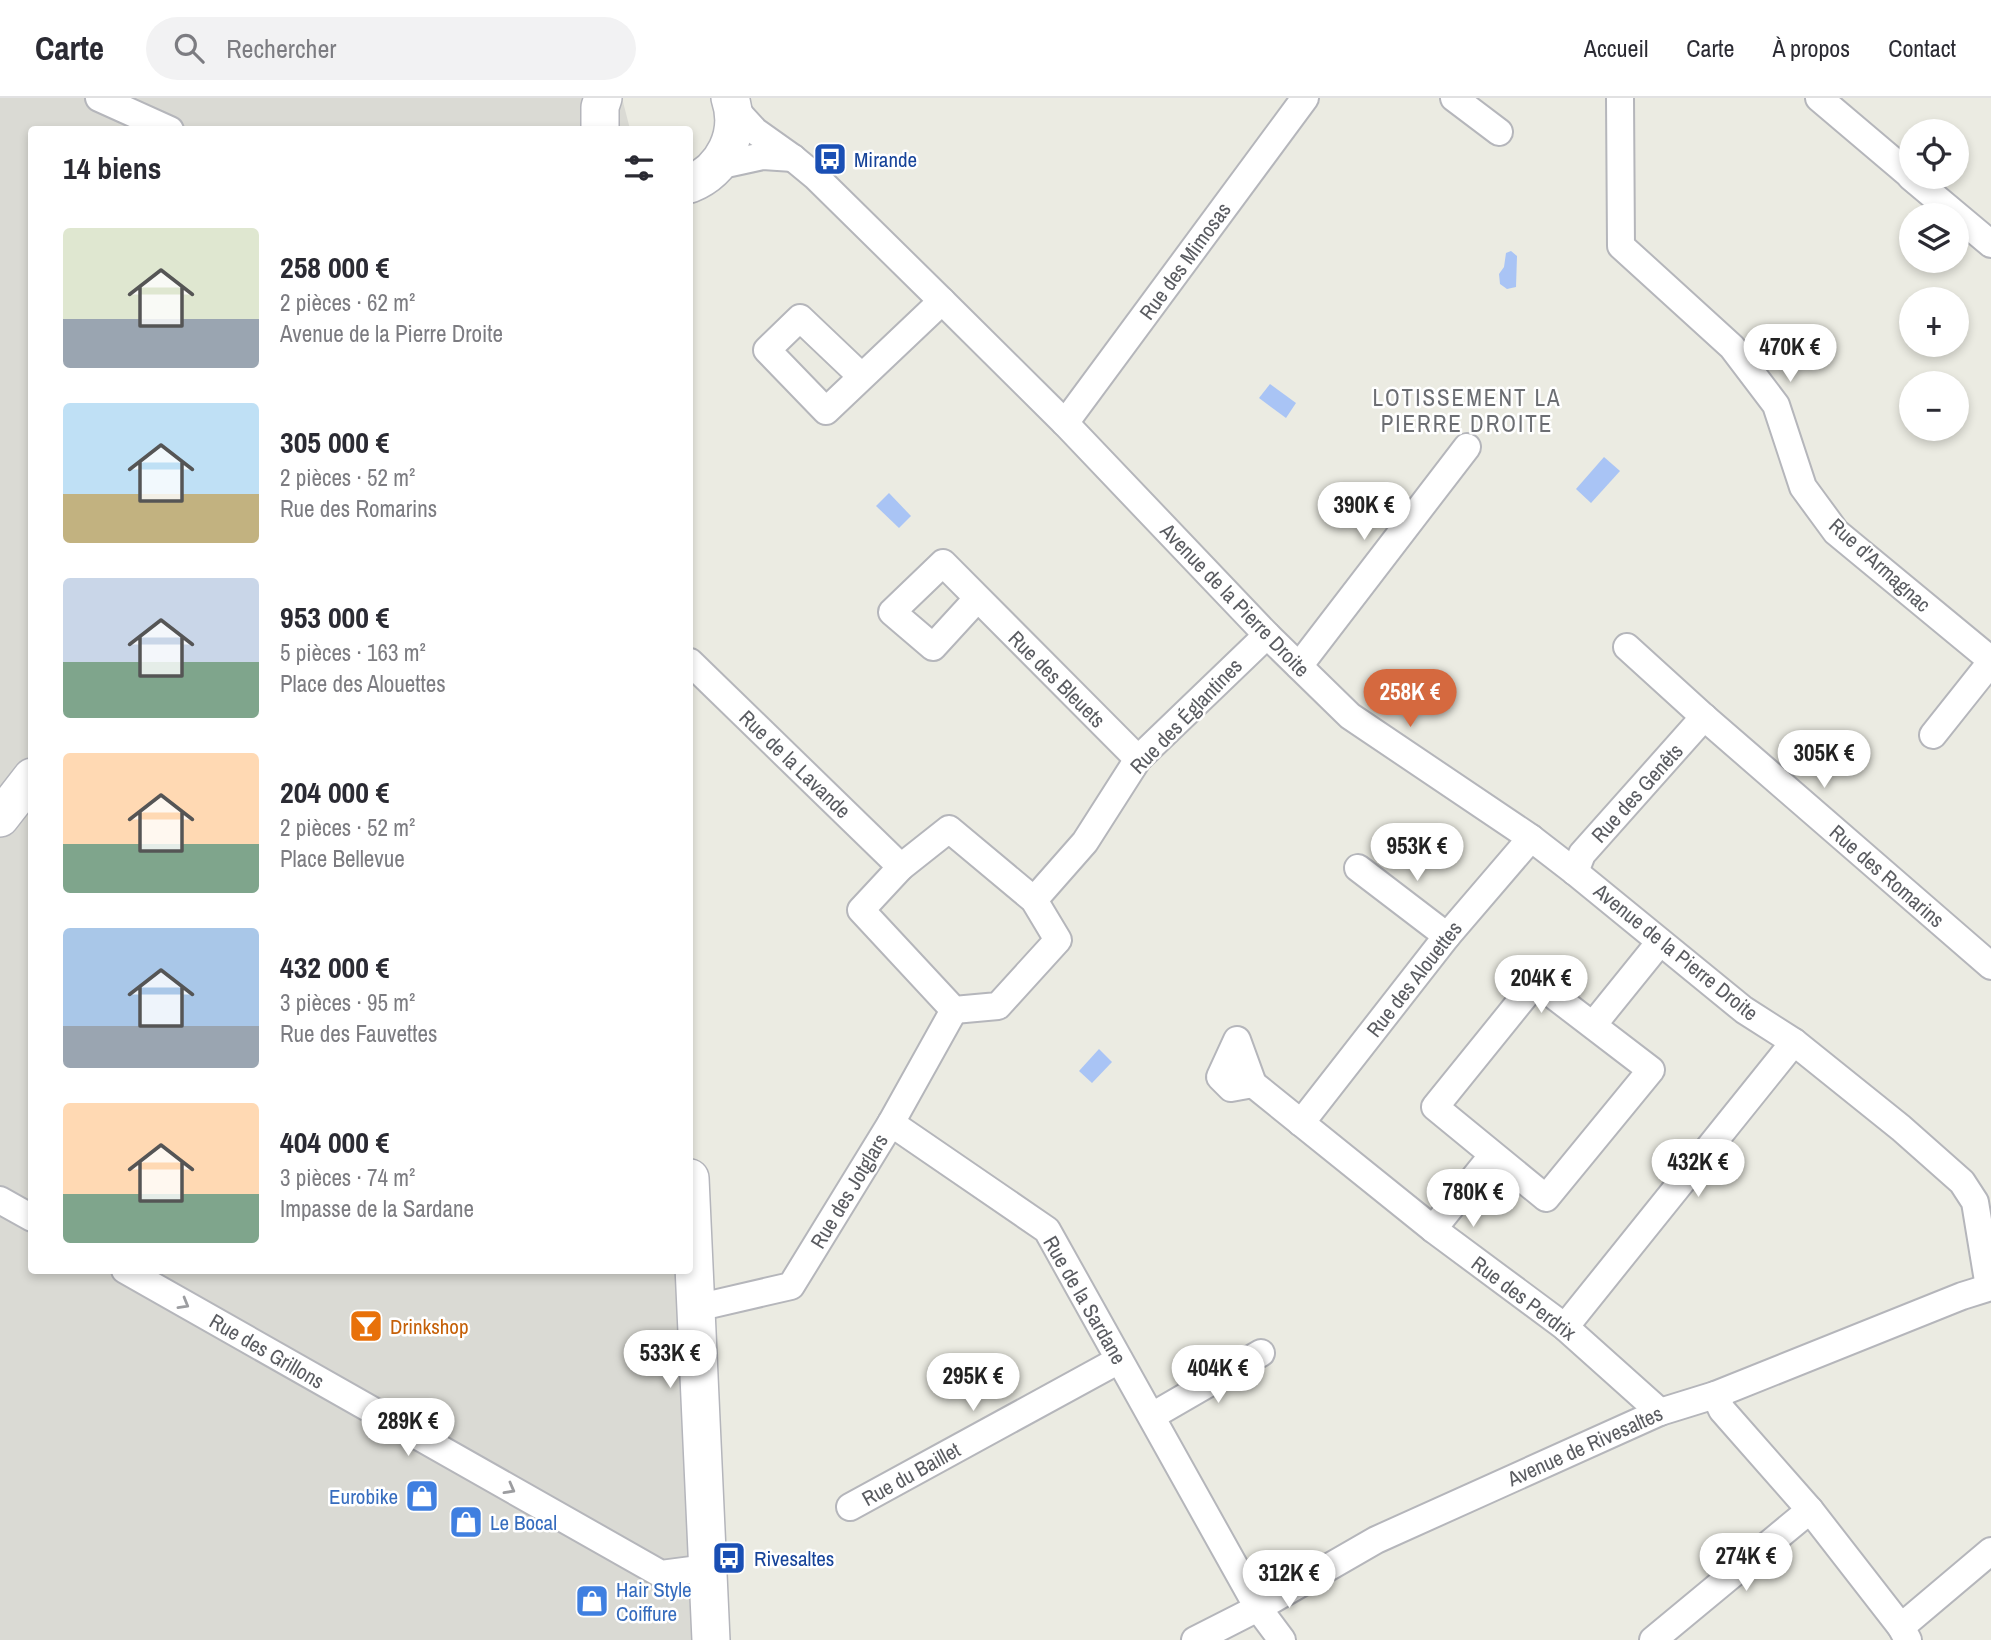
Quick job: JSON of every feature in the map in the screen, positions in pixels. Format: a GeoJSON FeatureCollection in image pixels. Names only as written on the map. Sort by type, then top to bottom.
{"type":"FeatureCollection","features":[{"type":"Feature","properties":{"kind":"street"},"geometry":{"type":"LineString","coordinates":[[99,98],[161,126]]}},
{"type":"Feature","properties":{"kind":"street"},"geometry":{"type":"LineString","coordinates":[[600,126],[600,107],[604,98]]}},
{"type":"Feature","properties":{"kind":"street","name":"Rue des Mimosas"},"geometry":{"type":"LineString","coordinates":[[1065,423],[1305,98]]}},
{"type":"Feature","properties":{"kind":"street"},"geometry":{"type":"LineString","coordinates":[[1454,98],[1499,132]]}},
{"type":"Feature","properties":{"kind":"street","name":"Rue d'Armagnac"},"geometry":{"type":"LineString","coordinates":[[1620,98],[1621,246],[1732,347],[1776,405],[1803,487],[1836,532],[1991,661]]}},
{"type":"Feature","properties":{"kind":"street"},"geometry":{"type":"LineString","coordinates":[[1819,98],[1899,167]]}},
{"type":"Feature","properties":{"kind":"street"},"geometry":{"type":"LineString","coordinates":[[699,182],[728,148],[734,128],[731,102]]}},
{"type":"Feature","properties":{"kind":"street","name":"Avenue de la Pierre Droite"},"geometry":{"type":"LineString","coordinates":[[731,102],[755,131],[816,177],[1065,423],[1267,635],[1350,716],[1531,838],[1744,1010],[1794,1042],[1962,1182],[1975,1202],[1990,1287]]}},
{"type":"Feature","properties":{"kind":"street"},"geometry":{"type":"LineString","coordinates":[[699,182],[763,156],[793,158]]}},
{"type":"Feature","properties":{"kind":"street"},"geometry":{"type":"LineString","coordinates":[[1925,189],[1991,244]]}},
{"type":"Feature","properties":{"kind":"street"},"geometry":{"type":"LineString","coordinates":[[861,376],[942,301]]}},
{"type":"Feature","properties":{"kind":"street"},"geometry":{"type":"LineString","coordinates":[[1299,666],[1467,447]]}},
{"type":"Feature","properties":{"kind":"street","name":"Rue des Bleuets"},"geometry":{"type":"LineString","coordinates":[[977,599],[1138,759]]}},
{"type":"Feature","properties":{"kind":"street","name":"Rue des Églantines"},"geometry":{"type":"LineString","coordinates":[[1034,900],[1085,842],[1138,759],[1267,635]]}},
{"type":"Feature","properties":{"kind":"street","name":"Rue des Romarins"},"geometry":{"type":"LineString","coordinates":[[1627,647],[1991,966]]}},
{"type":"Feature","properties":{"kind":"street"},"geometry":{"type":"LineString","coordinates":[[1933,735],[1991,661]]}},
{"type":"Feature","properties":{"kind":"street","name":"Rue de la Lavande"},"geometry":{"type":"LineString","coordinates":[[693,665],[901,867]]}},
{"type":"Feature","properties":{"kind":"street","name":"Rue des Genêts"},"geometry":{"type":"LineString","coordinates":[[1575,872],[1582,854],[1704,717]]}},
{"type":"Feature","properties":{"kind":"street"},"geometry":{"type":"LineString","coordinates":[[0,818],[28,782]]}},
{"type":"Feature","properties":{"kind":"street"},"geometry":{"type":"LineString","coordinates":[[950,829],[1034,900],[1058,940],[998,1006],[954,1010],[860,910],[901,867],[950,829]]}},
{"type":"Feature","properties":{"kind":"street","name":"Rue des Alouettes"},"geometry":{"type":"LineString","coordinates":[[1301,1124],[1447,936],[1531,838]]}},
{"type":"Feature","properties":{"kind":"street"},"geometry":{"type":"LineString","coordinates":[[1358,867],[1447,936]]}},
{"type":"Feature","properties":{"kind":"street"},"geometry":{"type":"LineString","coordinates":[[1593,1025],[1660,942]]}},
{"type":"Feature","properties":{"kind":"street"},"geometry":{"type":"LineString","coordinates":[[1536,982],[1593,1025],[1651,1070],[1546,1198],[1434,1107],[1536,982]]}},
{"type":"Feature","properties":{"kind":"street","name":"Rue des Jotglars"},"geometry":{"type":"LineString","coordinates":[[696,1308],[791,1286],[891,1123],[954,1010]]}},
{"type":"Feature","properties":{"kind":"street"},"geometry":{"type":"LineString","coordinates":[[1565,1327],[1794,1042]]}},
{"type":"Feature","properties":{"kind":"street","name":"Rue des Perdrix"},"geometry":{"type":"LineString","coordinates":[[1253,1084],[1433,1229],[1565,1327],[1660,1412]]}},
{"type":"Feature","properties":{"kind":"street","name":"Rue de la Sardane"},"geometry":{"type":"LineString","coordinates":[[891,1123],[1047,1230],[1258,1608],[1282,1640]]}},
{"type":"Feature","properties":{"kind":"street"},"geometry":{"type":"LineString","coordinates":[[1433,1229],[1492,1156]]}},
{"type":"Feature","properties":{"kind":"street"},"geometry":{"type":"LineString","coordinates":[[0,1200],[28,1216]]}},
{"type":"Feature","properties":{"kind":"street"},"geometry":{"type":"LineString","coordinates":[[693,1243],[710,1640]]}},
{"type":"Feature","properties":{"kind":"street","name":"Rue des Grillons"},"geometry":{"type":"LineString","coordinates":[[132,1274],[661,1574],[708,1584]]}},
{"type":"Feature","properties":{"kind":"street","name":"Avenue de Rivesaltes"},"geometry":{"type":"LineString","coordinates":[[1195,1640],[1258,1608],[1376,1540],[1660,1412],[1716,1395],[1990,1287]]}},
{"type":"Feature","properties":{"kind":"street"},"geometry":{"type":"LineString","coordinates":[[1152,1416],[1261,1353]]}},
{"type":"Feature","properties":{"kind":"street","name":"Rue du Baillet"},"geometry":{"type":"LineString","coordinates":[[850,1507],[1119,1360]]}},
{"type":"Feature","properties":{"kind":"street"},"geometry":{"type":"LineString","coordinates":[[1716,1395],[1723,1410],[1810,1510],[1904,1633],[1991,1550]]}},
{"type":"Feature","properties":{"kind":"street"},"geometry":{"type":"LineString","coordinates":[[1653,1640],[1810,1510]]}},
{"type":"Feature","properties":{"kind":"street"},"geometry":{"type":"LineString","coordinates":[[708,1584],[720,1640]]}},
{"type":"Feature","properties":{"kind":"shaded area"},"geometry":{"type":"Polygon","coordinates":[[[0,98],[622,98],[629,126],[28,126],[28,1274],[680,1274],[701,1640],[0,1640],[0,98]]]}},
{"type":"Feature","properties":{"kind":"water"},"geometry":{"type":"Polygon","coordinates":[[[1511,251],[1517,256],[1516,287],[1507,289],[1500,284],[1499,274],[1504,267],[1506,253],[1511,251]]]}},
{"type":"Feature","properties":{"kind":"water"},"geometry":{"type":"Polygon","coordinates":[[[1270,384],[1296,403],[1286,418],[1259,398],[1270,384]]]}},
{"type":"Feature","properties":{"kind":"water"},"geometry":{"type":"Polygon","coordinates":[[[1604,457],[1620,471],[1591,503],[1576,489],[1604,457]]]}},
{"type":"Feature","properties":{"kind":"water"},"geometry":{"type":"Polygon","coordinates":[[[889,493],[911,516],[899,528],[876,506],[889,493]]]}},
{"type":"Feature","properties":{"kind":"water"},"geometry":{"type":"Polygon","coordinates":[[[1099,1049],[1112,1062],[1092,1083],[1079,1071],[1099,1049]]]}},
{"type":"Feature","properties":{"kind":"place","name":"Mirande"},"geometry":{"type":"Point","coordinates":[830,159]}},
{"type":"Feature","properties":{"kind":"place","name":"Drinkshop"},"geometry":{"type":"Point","coordinates":[366,1326]}},
{"type":"Feature","properties":{"kind":"place","name":"Eurobike"},"geometry":{"type":"Point","coordinates":[422,1496]}},
{"type":"Feature","properties":{"kind":"place","name":"Le Bocal"},"geometry":{"type":"Point","coordinates":[466,1522]}},
{"type":"Feature","properties":{"kind":"place","name":"Rivesaltes"},"geometry":{"type":"Point","coordinates":[729,1558]}},
{"type":"Feature","properties":{"kind":"place","name":"Hair Style Coiffure"},"geometry":{"type":"Point","coordinates":[592,1601]}},
{"type":"Feature","properties":{"kind":"district","name":"LOTISSEMENT LA PIERRE DROITE"},"geometry":{"type":"Point","coordinates":[1467,410]}}]}
